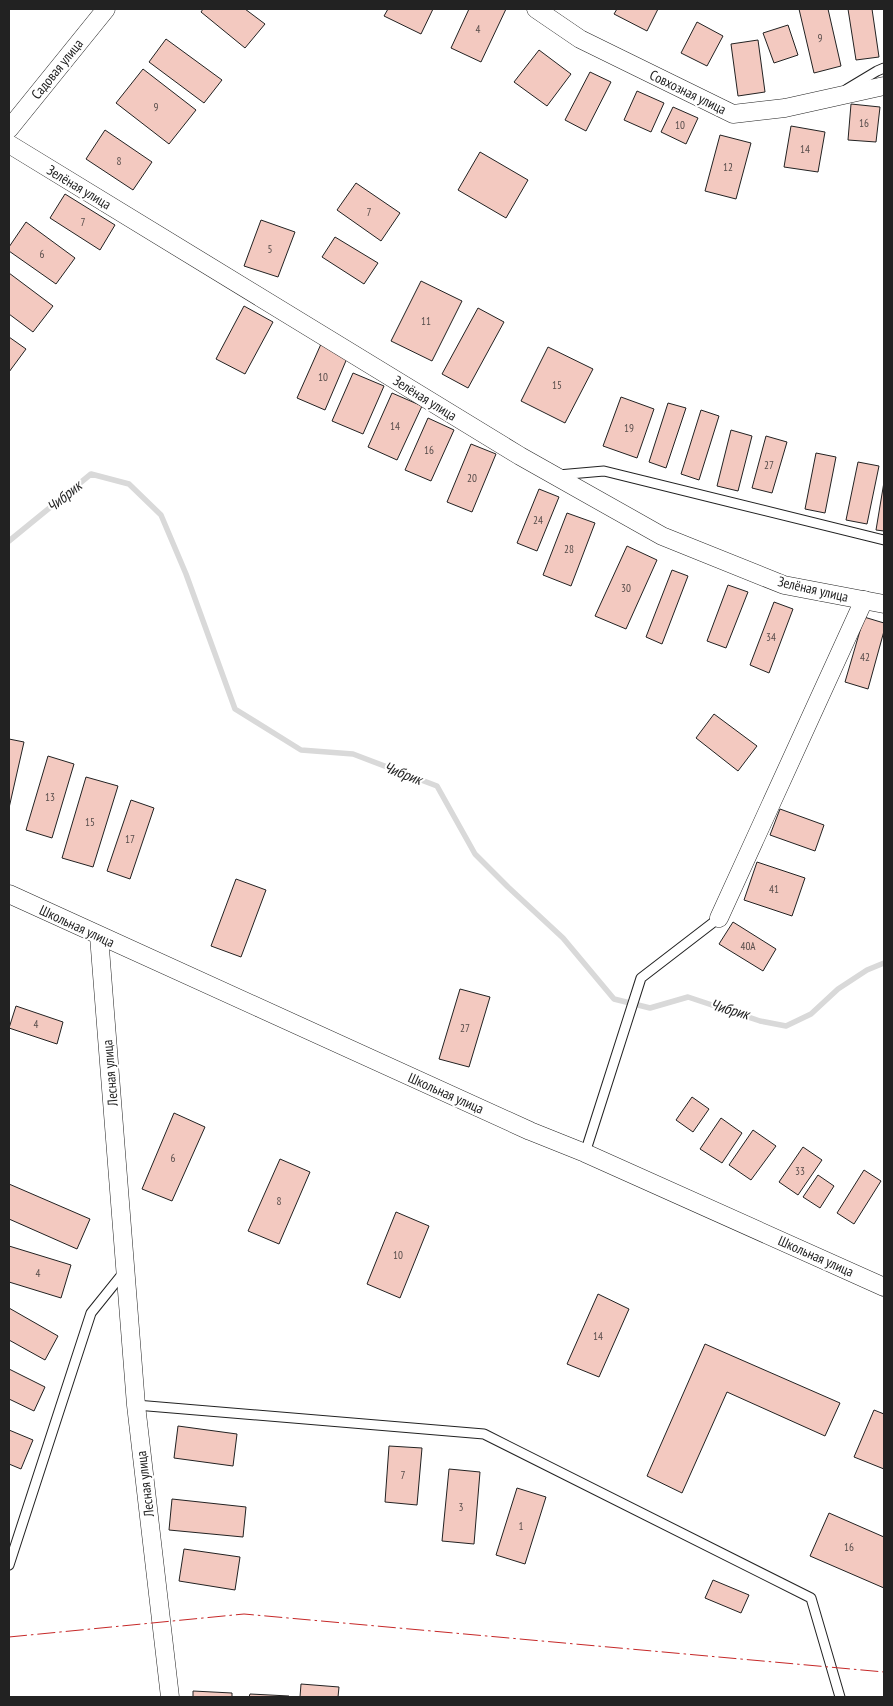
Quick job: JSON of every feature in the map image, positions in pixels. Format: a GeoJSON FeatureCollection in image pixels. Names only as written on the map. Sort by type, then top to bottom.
{"type":"FeatureCollection","features":[{"type":"Feature","properties":{"kind":"street","name":"Садовая улица"},"geometry":{"type":"LineString","coordinates":[[9,129],[106,9]]}},
{"type":"Feature","properties":{"kind":"street","name":"Совхозная улица"},"geometry":{"type":"LineString","coordinates":[[536,9],[580,39],[733,114],[785,108],[884,86]]}},
{"type":"Feature","properties":{"kind":"street","name":"Зелёная улица"},"geometry":{"type":"LineString","coordinates":[[9,144],[520,456],[662,536],[784,585],[884,604]]}},
{"type":"Feature","properties":{"kind":"street","name":"Зелёная улица"},"geometry":{"type":"LineString","coordinates":[[719,918],[864,600]]}},
{"type":"Feature","properties":{"kind":"street","name":"Школьная улица"},"geometry":{"type":"LineString","coordinates":[[9,894],[530,1131],[585,1153],[884,1287]]}},
{"type":"Feature","properties":{"kind":"street","name":"Лесная улица"},"geometry":{"type":"LineString","coordinates":[[99,936],[136,1405],[170,1697]]}},
{"type":"Feature","properties":{"kind":"lane"},"geometry":{"type":"LineString","coordinates":[[834,97],[884,68]]}},
{"type":"Feature","properties":{"kind":"lane"},"geometry":{"type":"LineString","coordinates":[[554,475],[604,472],[884,540]]}},
{"type":"Feature","properties":{"kind":"lane"},"geometry":{"type":"LineString","coordinates":[[585,1153],[641,978],[719,918]]}},
{"type":"Feature","properties":{"kind":"lane"},"geometry":{"type":"LineString","coordinates":[[9,1565],[91,1313],[126,1270]]}},
{"type":"Feature","properties":{"kind":"lane"},"geometry":{"type":"LineString","coordinates":[[136,1405],[484,1434],[811,1598],[840,1697]]}},
{"type":"Feature","properties":{"kind":"building"},"geometry":{"type":"Polygon","coordinates":[[[203,9],[245,9],[265,24],[245,48],[201,12],[203,9]]]}},
{"type":"Feature","properties":{"kind":"building"},"geometry":{"type":"Polygon","coordinates":[[[388,9],[433,9],[421,34],[384,16],[388,9]]]}},
{"type":"Feature","properties":{"kind":"building"},"geometry":{"type":"Polygon","coordinates":[[[469,9],[506,9],[481,62],[451,48],[469,9]]]}},
{"type":"Feature","properties":{"kind":"building"},"geometry":{"type":"Polygon","coordinates":[[[617,9],[658,9],[647,31],[614,14],[617,9]]]}},
{"type":"Feature","properties":{"kind":"building"},"geometry":{"type":"Polygon","coordinates":[[[799,9],[828,9],[841,66],[814,73],[799,9]]]}},
{"type":"Feature","properties":{"kind":"building"},"geometry":{"type":"Polygon","coordinates":[[[848,9],[872,9],[879,57],[856,60],[848,9]]]}},
{"type":"Feature","properties":{"kind":"building"},"geometry":{"type":"Polygon","coordinates":[[[697,22],[723,36],[707,66],[681,53],[697,22]]]}},
{"type":"Feature","properties":{"kind":"building"},"geometry":{"type":"Polygon","coordinates":[[[788,25],[798,55],[774,63],[763,33],[788,25]]]}},
{"type":"Feature","properties":{"kind":"building"},"geometry":{"type":"Polygon","coordinates":[[[166,39],[222,80],[204,103],[149,62],[166,39]]]}},
{"type":"Feature","properties":{"kind":"building"},"geometry":{"type":"Polygon","coordinates":[[[758,40],[765,92],[738,96],[731,44],[758,40]]]}},
{"type":"Feature","properties":{"kind":"building"},"geometry":{"type":"Polygon","coordinates":[[[539,50],[571,74],[547,106],[514,82],[539,50]]]}},
{"type":"Feature","properties":{"kind":"building"},"geometry":{"type":"Polygon","coordinates":[[[143,69],[196,110],[169,144],[116,103],[143,69]]]}},
{"type":"Feature","properties":{"kind":"building"},"geometry":{"type":"Polygon","coordinates":[[[590,72],[611,82],[586,131],[565,120],[590,72]]]}},
{"type":"Feature","properties":{"kind":"building"},"geometry":{"type":"Polygon","coordinates":[[[637,91],[664,103],[651,132],[624,120],[637,91]]]}},
{"type":"Feature","properties":{"kind":"building"},"geometry":{"type":"Polygon","coordinates":[[[851,104],[880,107],[876,142],[848,140],[851,104]]]}},
{"type":"Feature","properties":{"kind":"building"},"geometry":{"type":"Polygon","coordinates":[[[673,107],[698,118],[686,144],[661,132],[673,107]]]}},
{"type":"Feature","properties":{"kind":"building"},"geometry":{"type":"Polygon","coordinates":[[[791,126],[825,132],[818,172],[784,167],[791,126]]]}},
{"type":"Feature","properties":{"kind":"building"},"geometry":{"type":"Polygon","coordinates":[[[105,130],[152,162],[133,190],[86,159],[105,130]]]}},
{"type":"Feature","properties":{"kind":"building"},"geometry":{"type":"Polygon","coordinates":[[[720,135],[751,143],[736,199],[705,191],[720,135]]]}},
{"type":"Feature","properties":{"kind":"building"},"geometry":{"type":"Polygon","coordinates":[[[480,152],[528,180],[506,218],[458,190],[480,152]]]}},
{"type":"Feature","properties":{"kind":"building"},"geometry":{"type":"Polygon","coordinates":[[[356,183],[400,213],[381,241],[337,210],[356,183]]]}},
{"type":"Feature","properties":{"kind":"building"},"geometry":{"type":"Polygon","coordinates":[[[65,194],[115,225],[100,250],[50,218],[65,194]]]}},
{"type":"Feature","properties":{"kind":"building"},"geometry":{"type":"Polygon","coordinates":[[[261,220],[295,232],[278,277],[244,266],[261,220]]]}},
{"type":"Feature","properties":{"kind":"building"},"geometry":{"type":"Polygon","coordinates":[[[26,222],[75,258],[56,284],[9,251],[9,247],[26,222]]]}},
{"type":"Feature","properties":{"kind":"building"},"geometry":{"type":"Polygon","coordinates":[[[335,237],[378,263],[364,284],[322,257],[335,237]]]}},
{"type":"Feature","properties":{"kind":"building"},"geometry":{"type":"Polygon","coordinates":[[[9,273],[53,306],[33,332],[9,314],[9,273]]]}},
{"type":"Feature","properties":{"kind":"building"},"geometry":{"type":"Polygon","coordinates":[[[421,281],[462,301],[432,361],[391,341],[421,281]]]}},
{"type":"Feature","properties":{"kind":"building"},"geometry":{"type":"Polygon","coordinates":[[[244,306],[273,322],[245,374],[216,359],[244,306]]]}},
{"type":"Feature","properties":{"kind":"building"},"geometry":{"type":"Polygon","coordinates":[[[478,308],[504,322],[468,388],[442,374],[478,308]]]}},
{"type":"Feature","properties":{"kind":"building"},"geometry":{"type":"Polygon","coordinates":[[[9,337],[26,349],[9,372],[9,337]]]}},
{"type":"Feature","properties":{"kind":"building"},"geometry":{"type":"Polygon","coordinates":[[[321,344],[348,356],[325,410],[297,398],[321,344]]]}},
{"type":"Feature","properties":{"kind":"building"},"geometry":{"type":"Polygon","coordinates":[[[548,347],[593,369],[565,423],[521,401],[548,347]]]}},
{"type":"Feature","properties":{"kind":"building"},"geometry":{"type":"Polygon","coordinates":[[[353,373],[384,386],[363,434],[332,421],[353,373]]]}},
{"type":"Feature","properties":{"kind":"building"},"geometry":{"type":"Polygon","coordinates":[[[392,393],[422,406],[397,460],[368,447],[392,393]]]}},
{"type":"Feature","properties":{"kind":"building"},"geometry":{"type":"Polygon","coordinates":[[[621,397],[654,409],[637,458],[603,446],[621,397]]]}},
{"type":"Feature","properties":{"kind":"building"},"geometry":{"type":"Polygon","coordinates":[[[668,403],[686,408],[666,468],[649,462],[668,403]]]}},
{"type":"Feature","properties":{"kind":"building"},"geometry":{"type":"Polygon","coordinates":[[[701,410],[719,416],[699,480],[681,474],[701,410]]]}},
{"type":"Feature","properties":{"kind":"building"},"geometry":{"type":"Polygon","coordinates":[[[428,418],[454,430],[431,481],[405,470],[428,418]]]}},
{"type":"Feature","properties":{"kind":"building"},"geometry":{"type":"Polygon","coordinates":[[[731,430],[752,436],[738,491],[717,486],[731,430]]]}},
{"type":"Feature","properties":{"kind":"building"},"geometry":{"type":"Polygon","coordinates":[[[766,436],[787,442],[772,493],[752,488],[766,436]]]}},
{"type":"Feature","properties":{"kind":"building"},"geometry":{"type":"Polygon","coordinates":[[[471,444],[496,454],[472,512],[447,502],[471,444]]]}},
{"type":"Feature","properties":{"kind":"building"},"geometry":{"type":"Polygon","coordinates":[[[816,453],[836,457],[825,513],[805,509],[816,453]]]}},
{"type":"Feature","properties":{"kind":"building"},"geometry":{"type":"Polygon","coordinates":[[[858,462],[879,466],[867,524],[846,520],[858,462]]]}},
{"type":"Feature","properties":{"kind":"building"},"geometry":{"type":"Polygon","coordinates":[[[884,482],[884,531],[876,530],[884,482]]]}},
{"type":"Feature","properties":{"kind":"building"},"geometry":{"type":"Polygon","coordinates":[[[539,489],[559,497],[537,551],[517,543],[539,489]]]}},
{"type":"Feature","properties":{"kind":"building"},"geometry":{"type":"Polygon","coordinates":[[[567,513],[595,523],[571,586],[543,575],[567,513]]]}},
{"type":"Feature","properties":{"kind":"building"},"geometry":{"type":"Polygon","coordinates":[[[627,546],[657,560],[626,629],[595,616],[627,546]]]}},
{"type":"Feature","properties":{"kind":"building"},"geometry":{"type":"Polygon","coordinates":[[[672,570],[688,576],[662,644],[646,637],[672,570]]]}},
{"type":"Feature","properties":{"kind":"building"},"geometry":{"type":"Polygon","coordinates":[[[728,585],[748,592],[726,648],[707,641],[728,585]]]}},
{"type":"Feature","properties":{"kind":"building"},"geometry":{"type":"Polygon","coordinates":[[[774,602],[793,609],[769,673],[750,665],[774,602]]]}},
{"type":"Feature","properties":{"kind":"building"},"geometry":{"type":"Polygon","coordinates":[[[864,617],[884,623],[884,631],[868,689],[845,682],[864,617]]]}},
{"type":"Feature","properties":{"kind":"building"},"geometry":{"type":"Polygon","coordinates":[[[714,714],[757,746],[738,771],[696,738],[714,714]]]}},
{"type":"Feature","properties":{"kind":"building"},"geometry":{"type":"Polygon","coordinates":[[[9,739],[24,742],[9,808],[9,739]]]}},
{"type":"Feature","properties":{"kind":"building"},"geometry":{"type":"Polygon","coordinates":[[[48,756],[74,764],[52,838],[26,830],[48,756]]]}},
{"type":"Feature","properties":{"kind":"building"},"geometry":{"type":"Polygon","coordinates":[[[86,777],[118,786],[93,867],[62,858],[86,777]]]}},
{"type":"Feature","properties":{"kind":"building"},"geometry":{"type":"Polygon","coordinates":[[[131,800],[154,808],[130,879],[107,871],[131,800]]]}},
{"type":"Feature","properties":{"kind":"building"},"geometry":{"type":"Polygon","coordinates":[[[780,809],[824,825],[815,851],[770,835],[780,809]]]}},
{"type":"Feature","properties":{"kind":"building"},"geometry":{"type":"Polygon","coordinates":[[[757,862],[805,878],[792,916],[744,900],[757,862]]]}},
{"type":"Feature","properties":{"kind":"building"},"geometry":{"type":"Polygon","coordinates":[[[236,879],[266,890],[241,957],[211,946],[236,879]]]}},
{"type":"Feature","properties":{"kind":"building"},"geometry":{"type":"Polygon","coordinates":[[[733,922],[776,949],[763,971],[719,944],[733,922]]]}},
{"type":"Feature","properties":{"kind":"building"},"geometry":{"type":"Polygon","coordinates":[[[460,989],[490,997],[469,1067],[439,1059],[460,989]]]}},
{"type":"Feature","properties":{"kind":"building"},"geometry":{"type":"Polygon","coordinates":[[[16,1006],[63,1022],[57,1044],[9,1028],[16,1006]]]}},
{"type":"Feature","properties":{"kind":"building"},"geometry":{"type":"Polygon","coordinates":[[[692,1097],[709,1109],[693,1132],[676,1120],[692,1097]]]}},
{"type":"Feature","properties":{"kind":"building"},"geometry":{"type":"Polygon","coordinates":[[[174,1113],[205,1127],[172,1201],[142,1189],[174,1113]]]}},
{"type":"Feature","properties":{"kind":"building"},"geometry":{"type":"Polygon","coordinates":[[[721,1118],[742,1133],[722,1163],[700,1149],[721,1118]]]}},
{"type":"Feature","properties":{"kind":"building"},"geometry":{"type":"Polygon","coordinates":[[[753,1130],[776,1146],[751,1180],[729,1165],[753,1130]]]}},
{"type":"Feature","properties":{"kind":"building"},"geometry":{"type":"Polygon","coordinates":[[[803,1147],[822,1160],[798,1195],[779,1182],[803,1147]]]}},
{"type":"Feature","properties":{"kind":"building"},"geometry":{"type":"Polygon","coordinates":[[[280,1159],[310,1172],[279,1244],[248,1231],[280,1159]]]}},
{"type":"Feature","properties":{"kind":"building"},"geometry":{"type":"Polygon","coordinates":[[[864,1170],[881,1181],[854,1224],[837,1213],[864,1170]]]}},
{"type":"Feature","properties":{"kind":"building"},"geometry":{"type":"Polygon","coordinates":[[[818,1175],[834,1186],[820,1208],[803,1197],[818,1175]]]}},
{"type":"Feature","properties":{"kind":"building"},"geometry":{"type":"Polygon","coordinates":[[[9,1184],[90,1219],[77,1249],[9,1219],[9,1184]]]}},
{"type":"Feature","properties":{"kind":"building"},"geometry":{"type":"Polygon","coordinates":[[[396,1212],[429,1226],[400,1298],[367,1284],[396,1212]]]}},
{"type":"Feature","properties":{"kind":"building"},"geometry":{"type":"Polygon","coordinates":[[[9,1246],[71,1265],[61,1298],[9,1282],[9,1246]]]}},
{"type":"Feature","properties":{"kind":"building"},"geometry":{"type":"Polygon","coordinates":[[[598,1294],[629,1309],[599,1377],[567,1364],[598,1294]]]}},
{"type":"Feature","properties":{"kind":"building"},"geometry":{"type":"Polygon","coordinates":[[[9,1308],[58,1336],[45,1360],[9,1340],[9,1308]]]}},
{"type":"Feature","properties":{"kind":"building"},"geometry":{"type":"Polygon","coordinates":[[[705,1344],[840,1403],[825,1436],[727,1392],[682,1493],[647,1476],[705,1344]]]}},
{"type":"Feature","properties":{"kind":"building"},"geometry":{"type":"Polygon","coordinates":[[[9,1369],[45,1387],[34,1411],[9,1399],[9,1369]]]}},
{"type":"Feature","properties":{"kind":"building"},"geometry":{"type":"Polygon","coordinates":[[[874,1410],[884,1414],[884,1469],[854,1457],[874,1410]]]}},
{"type":"Feature","properties":{"kind":"building"},"geometry":{"type":"Polygon","coordinates":[[[178,1426],[237,1434],[233,1466],[174,1458],[178,1426]]]}},
{"type":"Feature","properties":{"kind":"building"},"geometry":{"type":"Polygon","coordinates":[[[9,1430],[33,1440],[21,1469],[9,1464],[9,1430]]]}},
{"type":"Feature","properties":{"kind":"building"},"geometry":{"type":"Polygon","coordinates":[[[389,1446],[422,1448],[417,1505],[385,1502],[389,1446]]]}},
{"type":"Feature","properties":{"kind":"building"},"geometry":{"type":"Polygon","coordinates":[[[449,1469],[480,1472],[474,1544],[442,1541],[449,1469]]]}},
{"type":"Feature","properties":{"kind":"building"},"geometry":{"type":"Polygon","coordinates":[[[517,1488],[546,1497],[525,1564],[496,1555],[517,1488]]]}},
{"type":"Feature","properties":{"kind":"building"},"geometry":{"type":"Polygon","coordinates":[[[172,1499],[246,1507],[243,1537],[169,1530],[172,1499]]]}},
{"type":"Feature","properties":{"kind":"building"},"geometry":{"type":"Polygon","coordinates":[[[829,1513],[884,1537],[884,1588],[810,1556],[829,1513]]]}},
{"type":"Feature","properties":{"kind":"building"},"geometry":{"type":"Polygon","coordinates":[[[184,1549],[240,1557],[235,1590],[179,1581],[184,1549]]]}},
{"type":"Feature","properties":{"kind":"building"},"geometry":{"type":"Polygon","coordinates":[[[713,1580],[749,1595],[741,1613],[705,1598],[713,1580]]]}},
{"type":"Feature","properties":{"kind":"building"},"geometry":{"type":"Polygon","coordinates":[[[301,1684],[339,1687],[338,1697],[300,1697],[301,1684]]]}},
{"type":"Feature","properties":{"kind":"building"},"geometry":{"type":"Polygon","coordinates":[[[193,1691],[232,1693],[232,1697],[193,1697],[193,1691]]]}},
{"type":"Feature","properties":{"kind":"building"},"geometry":{"type":"Polygon","coordinates":[[[250,1694],[289,1696],[289,1697],[249,1697],[250,1694]]]}},
{"type":"Feature","properties":{"kind":"waterway","name":"Чибрик"},"geometry":{"type":"LineString","coordinates":[[9,541],[91,474],[129,484],[161,515],[186,574],[235,709],[301,750],[353,754],[437,786],[475,854],[563,938],[614,999],[650,1008],[688,997],[760,1021],[786,1026],[811,1014],[838,989],[867,970],[884,963]]}},
{"type":"Feature","properties":{"kind":"power"},"geometry":{"type":"LineString","coordinates":[[9,1637],[244,1614],[884,1672]]}}]}
